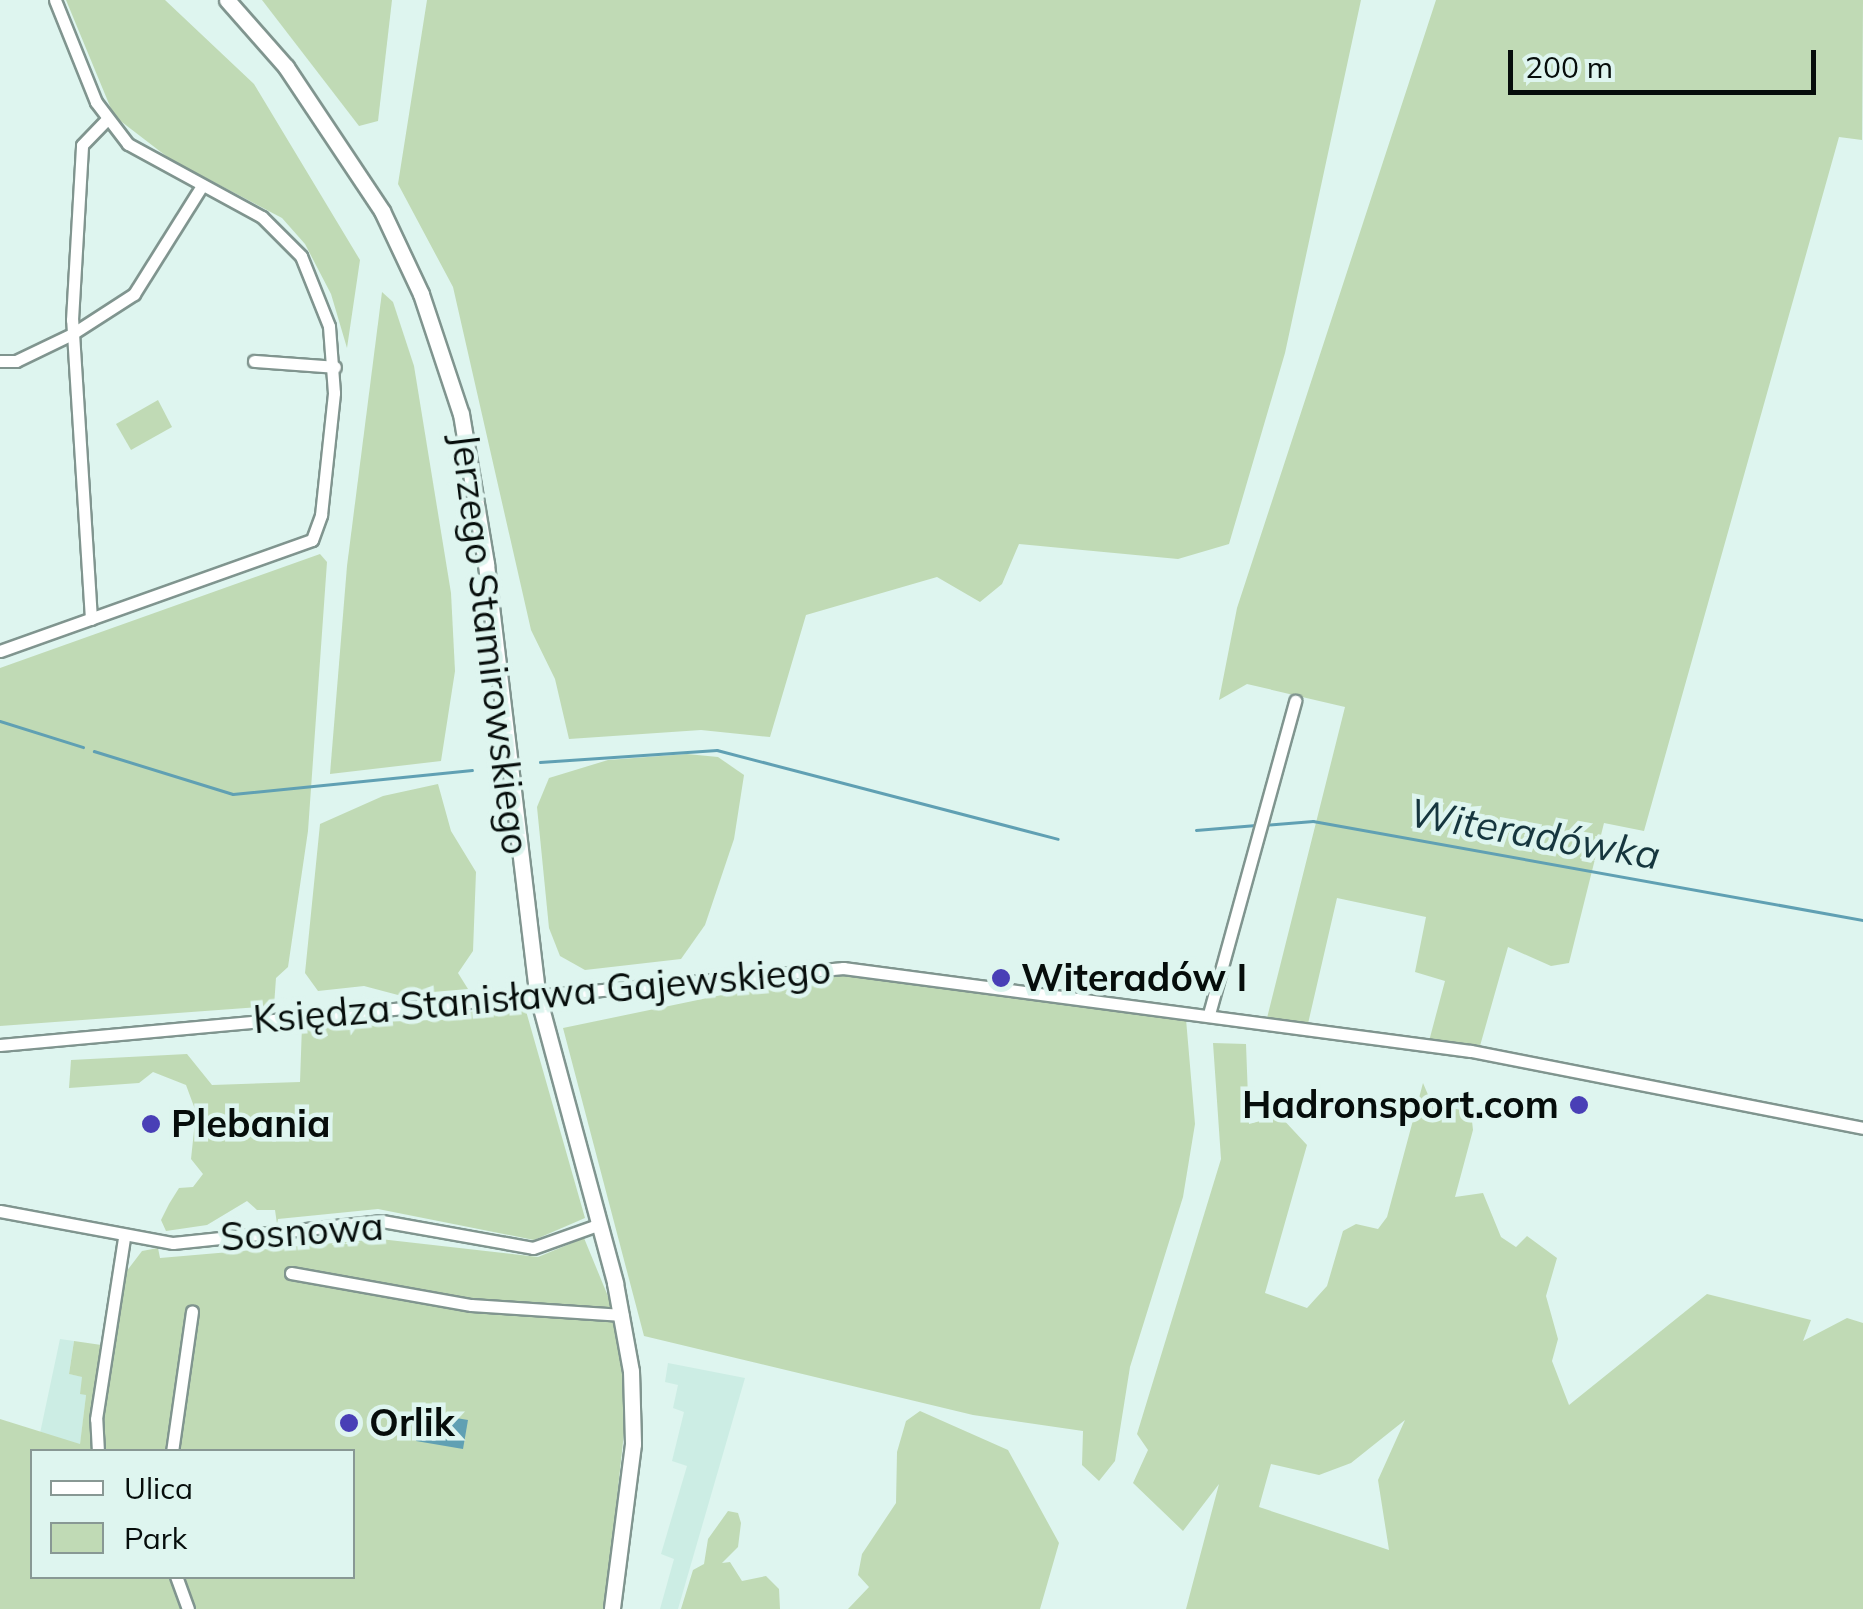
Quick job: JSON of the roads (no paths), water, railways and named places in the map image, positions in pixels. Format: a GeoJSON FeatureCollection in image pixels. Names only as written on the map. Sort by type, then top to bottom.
{"type":"FeatureCollection","features":[{"type":"Feature","properties":{"kind":"main road","name":"Jerzego Stamirowskiego"},"geometry":{"type":"LineString","coordinates":[[227,0],[338,140],[421,294],[446,359],[474,477],[537,993],[553,1071],[623,1315],[633,1444],[612,1609]]}},
{"type":"Feature","properties":{"kind":"street"},"geometry":{"type":"LineString","coordinates":[[0,652],[312,540],[322,515],[335,367],[323,306],[292,244],[262,218],[128,144],[106,120],[56,0]]}},
{"type":"Feature","properties":{"kind":"street"},"geometry":{"type":"LineString","coordinates":[[91,619],[72,334],[82,144],[106,120]]}},
{"type":"Feature","properties":{"kind":"street"},"geometry":{"type":"LineString","coordinates":[[0,362],[16,361],[72,334],[148,280],[201,187]]}},
{"type":"Feature","properties":{"kind":"street"},"geometry":{"type":"LineString","coordinates":[[254,361],[335,367]]}},
{"type":"Feature","properties":{"kind":"street"},"geometry":{"type":"LineString","coordinates":[[1208,1014],[1294,701]]}},
{"type":"Feature","properties":{"kind":"street","name":"Księdza Stanisława Gajewskiego"},"geometry":{"type":"LineString","coordinates":[[0,1045],[843,968],[1478,1053],[1863,1128]]}},
{"type":"Feature","properties":{"kind":"street","name":"Sosnowa"},"geometry":{"type":"LineString","coordinates":[[0,1211],[124,1238],[173,1243],[382,1221],[533,1248],[600,1224]]}},
{"type":"Feature","properties":{"kind":"street"},"geometry":{"type":"LineString","coordinates":[[98,1449],[96,1420],[124,1238]]}},
{"type":"Feature","properties":{"kind":"street","name":"Sosnowa"},"geometry":{"type":"LineString","coordinates":[[291,1273],[471,1305],[623,1315]]}},
{"type":"Feature","properties":{"kind":"street"},"geometry":{"type":"LineString","coordinates":[[172,1449],[192,1312]]}},
{"type":"Feature","properties":{"kind":"street"},"geometry":{"type":"LineString","coordinates":[[177,1579],[188,1609]]}},
{"type":"Feature","properties":{"kind":"water"},"geometry":{"type":"Polygon","coordinates":[[[421,1412],[468,1420],[463,1449],[416,1441],[421,1412]]]}},
{"type":"Feature","properties":{"kind":"waterway","name":"Witeradówka"},"geometry":{"type":"LineString","coordinates":[[0,721],[83,747]]}},
{"type":"Feature","properties":{"kind":"waterway","name":"Witeradówka"},"geometry":{"type":"LineString","coordinates":[[540,762],[717,750],[1058,839]]}},
{"type":"Feature","properties":{"kind":"waterway","name":"Witeradówka"},"geometry":{"type":"LineString","coordinates":[[94,751],[233,794],[472,770]]}},
{"type":"Feature","properties":{"kind":"waterway","name":"Witeradówka"},"geometry":{"type":"LineString","coordinates":[[1264,825],[1313,821],[1863,920]]}},
{"type":"Feature","properties":{"kind":"waterway","name":"Witeradówka"},"geometry":{"type":"LineString","coordinates":[[1196,830],[1256,825]]}},
{"type":"Feature","properties":{"kind":"place","name":"Witeradów I"},"geometry":{"type":"Point","coordinates":[1001,978]}},
{"type":"Feature","properties":{"kind":"place","name":"Hadronsport.com"},"geometry":{"type":"Point","coordinates":[1579,1105]}},
{"type":"Feature","properties":{"kind":"place","name":"Plebania"},"geometry":{"type":"Point","coordinates":[151,1124]}},
{"type":"Feature","properties":{"kind":"place","name":"Orlik"},"geometry":{"type":"Point","coordinates":[349,1423]}}]}
